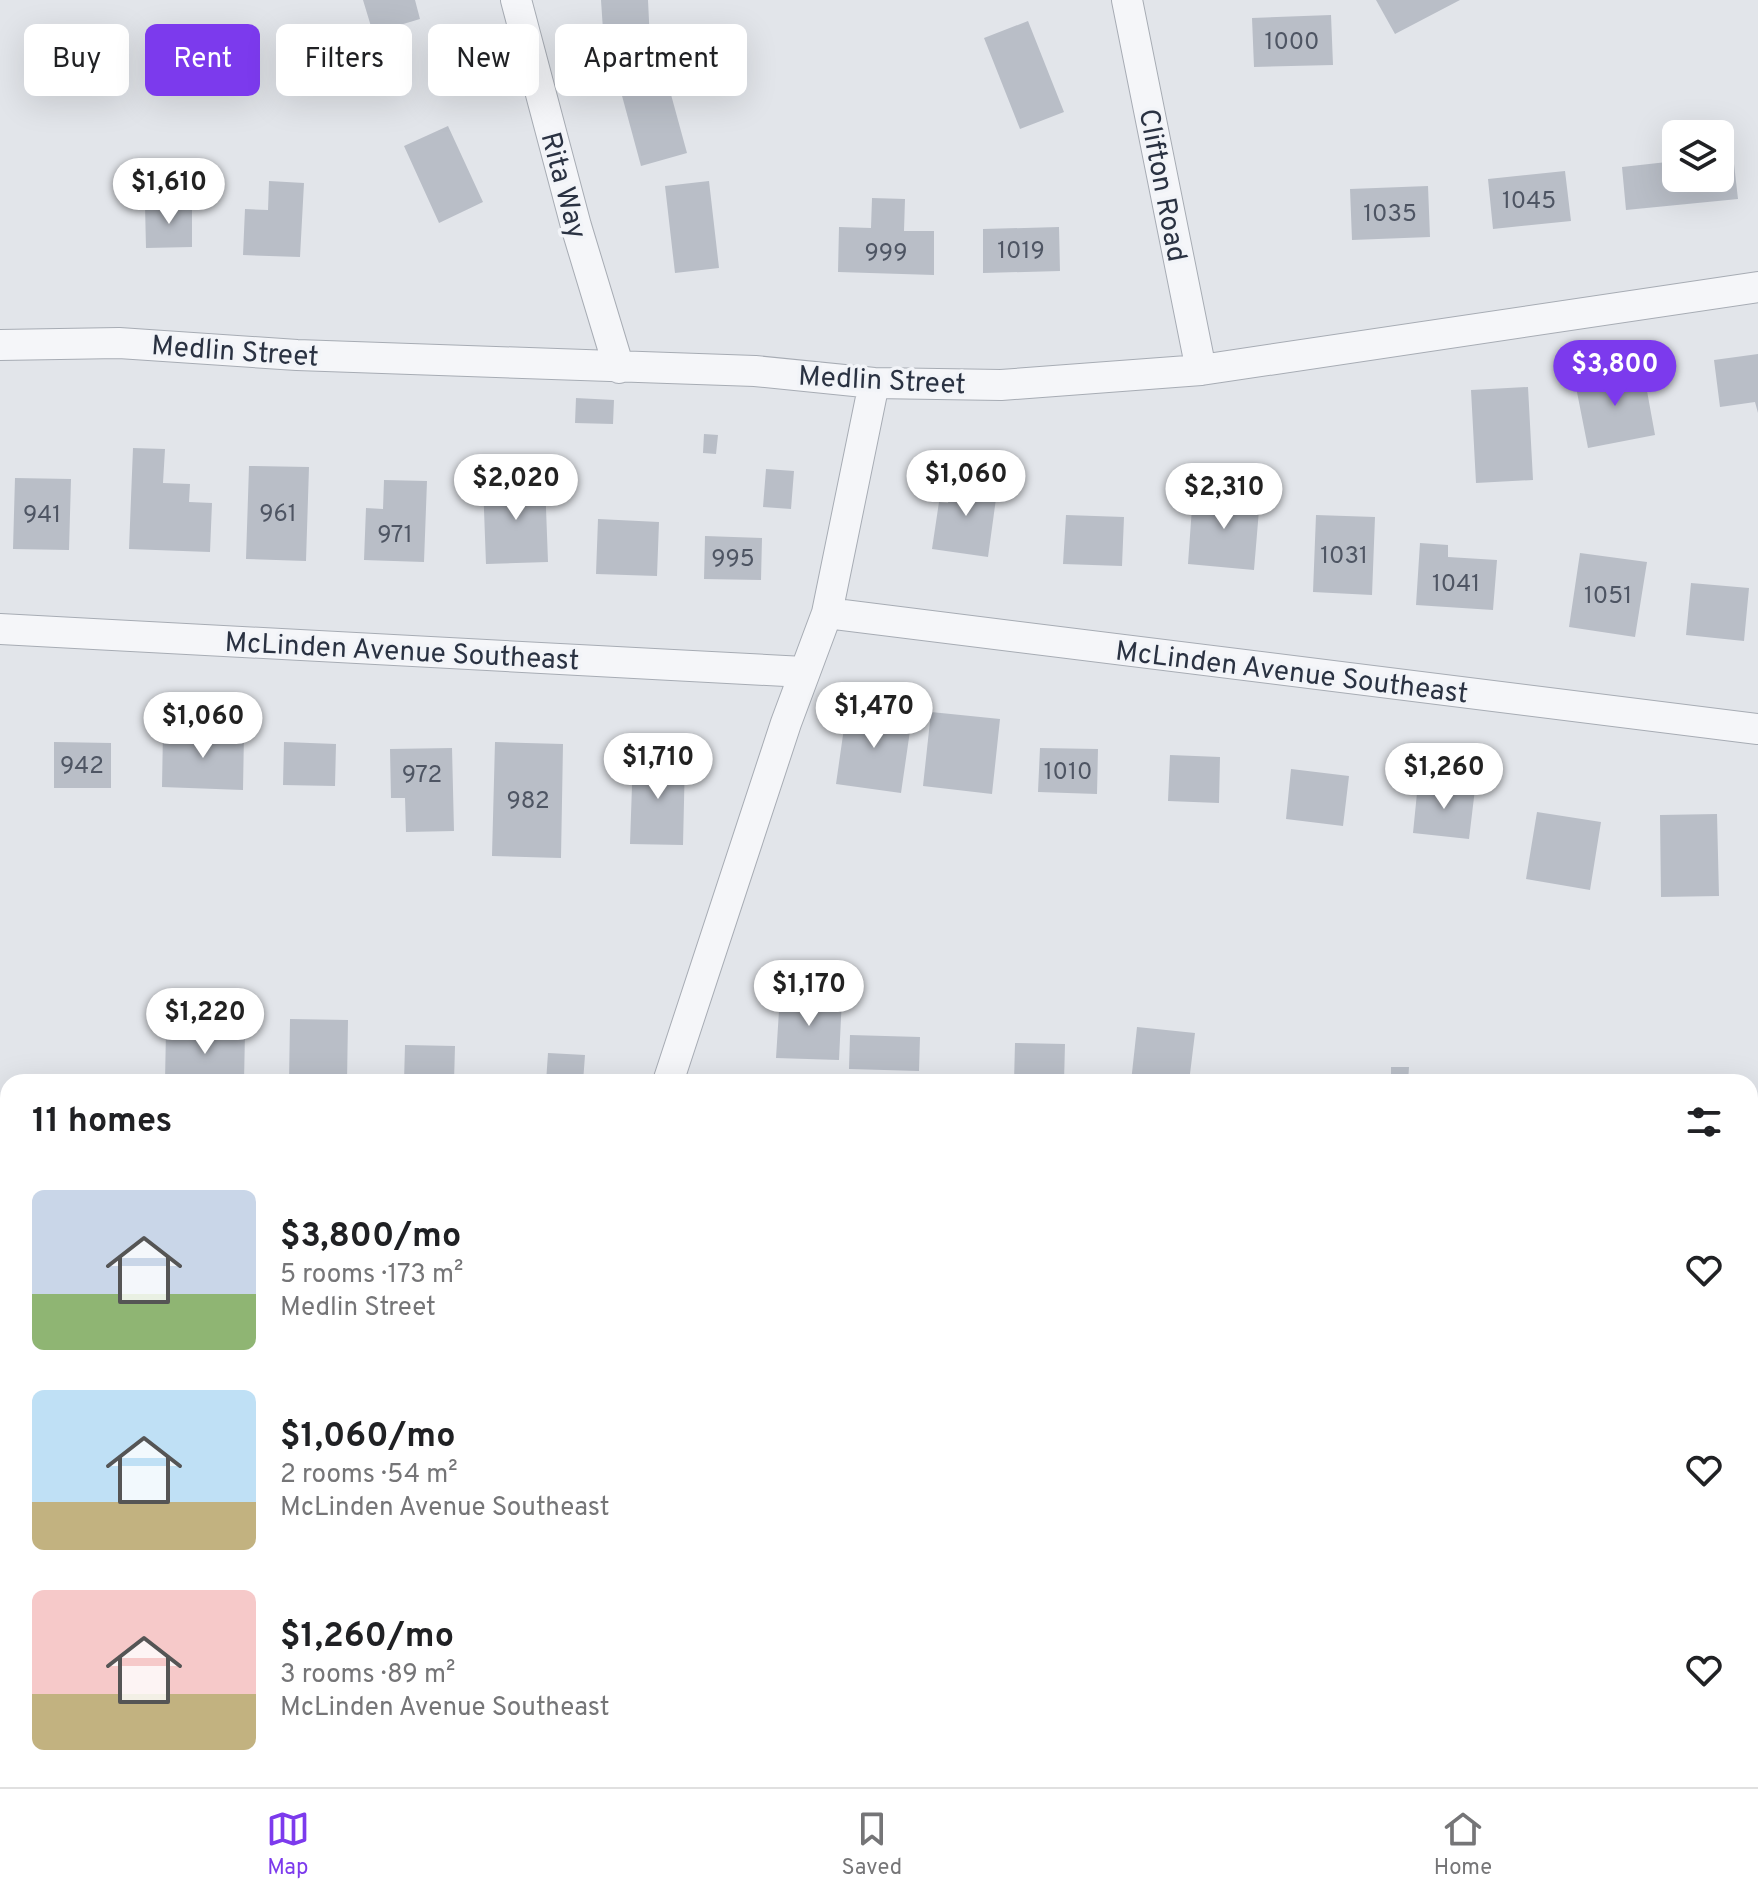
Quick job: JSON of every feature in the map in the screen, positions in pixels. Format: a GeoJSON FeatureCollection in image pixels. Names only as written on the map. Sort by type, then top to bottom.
{"type":"FeatureCollection","features":[{"type":"Feature","properties":{"kind":"street","name":"Rita Way"},"geometry":{"type":"LineString","coordinates":[[516,0],[576,226],[619,368]]}},
{"type":"Feature","properties":{"kind":"street","name":"Clifton Road"},"geometry":{"type":"LineString","coordinates":[[1127,0],[1201,370]]}},
{"type":"Feature","properties":{"kind":"street","name":"Medlin Street"},"geometry":{"type":"LineString","coordinates":[[0,345],[119,343],[313,356],[755,371],[874,383],[1001,385],[1201,370],[1758,287]]}},
{"type":"Feature","properties":{"kind":"street"},"geometry":{"type":"LineString","coordinates":[[671,1074],[804,672],[827,613],[874,383]]}},
{"type":"Feature","properties":{"kind":"street","name":"McLinden Avenue Southeast"},"geometry":{"type":"LineString","coordinates":[[827,613],[1758,729]]}},
{"type":"Feature","properties":{"kind":"street","name":"McLinden Avenue Southeast"},"geometry":{"type":"LineString","coordinates":[[0,629],[804,672]]}},
{"type":"Feature","properties":{"kind":"building"},"geometry":{"type":"Polygon","coordinates":[[[363,0],[415,0],[420,19],[403,24],[370,24],[363,0]]]}},
{"type":"Feature","properties":{"kind":"building"},"geometry":{"type":"Polygon","coordinates":[[[601,0],[648,0],[649,24],[603,24],[601,0]]]}},
{"type":"Feature","properties":{"kind":"building"},"geometry":{"type":"Polygon","coordinates":[[[1376,0],[1460,0],[1395,34],[1376,0]]]}},
{"type":"Feature","properties":{"kind":"building"},"geometry":{"type":"Polygon","coordinates":[[[1331,15],[1333,65],[1254,67],[1252,18],[1331,15]]]}},
{"type":"Feature","properties":{"kind":"building"},"geometry":{"type":"Polygon","coordinates":[[[1028,21],[1064,112],[1020,129],[984,38],[1028,21]]]}},
{"type":"Feature","properties":{"kind":"building"},"geometry":{"type":"Polygon","coordinates":[[[622,96],[671,96],[687,153],[641,166],[622,96]]]}},
{"type":"Feature","properties":{"kind":"building"},"geometry":{"type":"Polygon","coordinates":[[[448,126],[483,202],[439,223],[404,146],[448,126]]]}},
{"type":"Feature","properties":{"kind":"building"},"geometry":{"type":"Polygon","coordinates":[[[1662,163],[1662,192],[1734,192],[1734,164],[1738,199],[1626,210],[1622,167],[1662,163]]]}},
{"type":"Feature","properties":{"kind":"building"},"geometry":{"type":"Polygon","coordinates":[[[1565,171],[1571,221],[1493,229],[1488,179],[1565,171]]]}},
{"type":"Feature","properties":{"kind":"building"},"geometry":{"type":"Polygon","coordinates":[[[269,181],[304,183],[300,257],[243,255],[245,209],[268,210],[269,181]]]}},
{"type":"Feature","properties":{"kind":"building"},"geometry":{"type":"Polygon","coordinates":[[[709,181],[719,268],[675,273],[665,186],[709,181]]]}},
{"type":"Feature","properties":{"kind":"building"},"geometry":{"type":"Polygon","coordinates":[[[1428,186],[1430,237],[1352,240],[1350,189],[1428,186]]]}},
{"type":"Feature","properties":{"kind":"building"},"geometry":{"type":"Polygon","coordinates":[[[872,198],[905,199],[904,231],[934,231],[934,275],[838,272],[839,227],[871,228],[872,198]]]}},
{"type":"Feature","properties":{"kind":"building"},"geometry":{"type":"Polygon","coordinates":[[[192,204],[192,247],[146,248],[145,205],[192,204]]]}},
{"type":"Feature","properties":{"kind":"building"},"geometry":{"type":"Polygon","coordinates":[[[1059,227],[1060,271],[983,273],[983,229],[1059,227]]]}},
{"type":"Feature","properties":{"kind":"building"},"geometry":{"type":"Polygon","coordinates":[[[1758,354],[1758,413],[1755,402],[1720,407],[1714,360],[1758,354]]]}},
{"type":"Feature","properties":{"kind":"building"},"geometry":{"type":"Polygon","coordinates":[[[1643,369],[1655,435],[1588,448],[1575,382],[1643,369]]]}},
{"type":"Feature","properties":{"kind":"building"},"geometry":{"type":"Polygon","coordinates":[[[1528,387],[1533,480],[1476,483],[1471,390],[1528,387]]]}},
{"type":"Feature","properties":{"kind":"building"},"geometry":{"type":"Polygon","coordinates":[[[576,398],[614,400],[613,424],[575,423],[576,398]]]}},
{"type":"Feature","properties":{"kind":"building"},"geometry":{"type":"Polygon","coordinates":[[[704,434],[718,435],[716,454],[703,453],[704,434]]]}},
{"type":"Feature","properties":{"kind":"building"},"geometry":{"type":"Polygon","coordinates":[[[133,448],[165,449],[163,483],[190,484],[189,502],[212,503],[210,552],[129,549],[133,448]]]}},
{"type":"Feature","properties":{"kind":"building"},"geometry":{"type":"Polygon","coordinates":[[[249,466],[309,467],[306,561],[246,559],[249,466]]]}},
{"type":"Feature","properties":{"kind":"building"},"geometry":{"type":"Polygon","coordinates":[[[766,469],[794,471],[791,509],[763,507],[766,469]]]}},
{"type":"Feature","properties":{"kind":"building"},"geometry":{"type":"Polygon","coordinates":[[[15,478],[71,479],[69,550],[13,549],[15,478]]]}},
{"type":"Feature","properties":{"kind":"building"},"geometry":{"type":"Polygon","coordinates":[[[952,478],[998,484],[988,557],[932,549],[939,502],[948,503],[952,478]]]}},
{"type":"Feature","properties":{"kind":"building"},"geometry":{"type":"Polygon","coordinates":[[[384,480],[427,481],[424,562],[364,560],[366,508],[383,509],[384,480]]]}},
{"type":"Feature","properties":{"kind":"building"},"geometry":{"type":"Polygon","coordinates":[[[545,481],[548,562],[486,564],[483,483],[545,481]]]}},
{"type":"Feature","properties":{"kind":"building"},"geometry":{"type":"Polygon","coordinates":[[[1193,493],[1260,498],[1254,570],[1188,564],[1193,493]]]}},
{"type":"Feature","properties":{"kind":"building"},"geometry":{"type":"Polygon","coordinates":[[[1066,515],[1124,517],[1122,566],[1063,564],[1066,515]]]}},
{"type":"Feature","properties":{"kind":"building"},"geometry":{"type":"Polygon","coordinates":[[[1316,515],[1375,517],[1372,595],[1313,592],[1316,515]]]}},
{"type":"Feature","properties":{"kind":"building"},"geometry":{"type":"Polygon","coordinates":[[[598,519],[659,522],[657,576],[596,574],[598,519]]]}},
{"type":"Feature","properties":{"kind":"building"},"geometry":{"type":"Polygon","coordinates":[[[705,536],[762,538],[761,580],[704,579],[705,536]]]}},
{"type":"Feature","properties":{"kind":"building"},"geometry":{"type":"Polygon","coordinates":[[[1420,543],[1448,545],[1448,557],[1497,560],[1493,610],[1416,605],[1420,543]]]}},
{"type":"Feature","properties":{"kind":"building"},"geometry":{"type":"Polygon","coordinates":[[[1580,553],[1647,562],[1635,637],[1569,627],[1580,553]]]}},
{"type":"Feature","properties":{"kind":"building"},"geometry":{"type":"Polygon","coordinates":[[[1691,583],[1749,588],[1744,641],[1686,635],[1691,583]]]}},
{"type":"Feature","properties":{"kind":"building"},"geometry":{"type":"Polygon","coordinates":[[[847,707],[912,717],[901,793],[836,784],[847,707]]]}},
{"type":"Feature","properties":{"kind":"building"},"geometry":{"type":"Polygon","coordinates":[[[931,712],[1000,719],[992,794],[923,786],[931,712]]]}},
{"type":"Feature","properties":{"kind":"building"},"geometry":{"type":"Polygon","coordinates":[[[163,731],[244,733],[243,790],[162,787],[163,731]]]}},
{"type":"Feature","properties":{"kind":"building"},"geometry":{"type":"Polygon","coordinates":[[[54,742],[111,743],[111,788],[54,788],[54,742]]]}},
{"type":"Feature","properties":{"kind":"building"},"geometry":{"type":"Polygon","coordinates":[[[284,742],[336,744],[335,786],[283,785],[284,742]]]}},
{"type":"Feature","properties":{"kind":"building"},"geometry":{"type":"Polygon","coordinates":[[[495,742],[563,744],[561,858],[492,856],[495,742]]]}},
{"type":"Feature","properties":{"kind":"building"},"geometry":{"type":"Polygon","coordinates":[[[452,748],[454,831],[406,832],[405,798],[391,798],[390,749],[452,748]]]}},
{"type":"Feature","properties":{"kind":"building"},"geometry":{"type":"Polygon","coordinates":[[[1040,748],[1098,749],[1097,794],[1038,792],[1040,748]]]}},
{"type":"Feature","properties":{"kind":"building"},"geometry":{"type":"Polygon","coordinates":[[[1170,755],[1220,757],[1219,803],[1168,801],[1170,755]]]}},
{"type":"Feature","properties":{"kind":"building"},"geometry":{"type":"Polygon","coordinates":[[[633,757],[685,759],[683,845],[630,844],[633,757]]]}},
{"type":"Feature","properties":{"kind":"building"},"geometry":{"type":"Polygon","coordinates":[[[1291,769],[1349,776],[1343,826],[1286,819],[1291,769]]]}},
{"type":"Feature","properties":{"kind":"building"},"geometry":{"type":"Polygon","coordinates":[[[1418,783],[1475,789],[1469,839],[1413,833],[1418,783]]]}},
{"type":"Feature","properties":{"kind":"building"},"geometry":{"type":"Polygon","coordinates":[[[1537,812],[1601,822],[1590,890],[1526,879],[1537,812]]]}},
{"type":"Feature","properties":{"kind":"building"},"geometry":{"type":"Polygon","coordinates":[[[1717,814],[1719,896],[1661,897],[1660,815],[1717,814]]]}},
{"type":"Feature","properties":{"kind":"building"},"geometry":{"type":"Polygon","coordinates":[[[780,995],[842,997],[839,1060],[776,1058],[780,995]]]}},
{"type":"Feature","properties":{"kind":"building"},"geometry":{"type":"Polygon","coordinates":[[[290,1019],[348,1020],[347,1074],[289,1074],[290,1019]]]}},
{"type":"Feature","properties":{"kind":"building"},"geometry":{"type":"Polygon","coordinates":[[[1137,1027],[1195,1033],[1190,1074],[1132,1074],[1137,1027]]]}},
{"type":"Feature","properties":{"kind":"building"},"geometry":{"type":"Polygon","coordinates":[[[166,1030],[245,1032],[244,1074],[165,1074],[166,1030]]]}},
{"type":"Feature","properties":{"kind":"building"},"geometry":{"type":"Polygon","coordinates":[[[850,1035],[920,1037],[919,1071],[849,1069],[850,1035]]]}},
{"type":"Feature","properties":{"kind":"building"},"geometry":{"type":"Polygon","coordinates":[[[1015,1043],[1065,1044],[1064,1074],[1014,1074],[1015,1043]]]}},
{"type":"Feature","properties":{"kind":"building"},"geometry":{"type":"Polygon","coordinates":[[[405,1045],[455,1046],[454,1074],[404,1074],[405,1045]]]}},
{"type":"Feature","properties":{"kind":"building"},"geometry":{"type":"Polygon","coordinates":[[[548,1053],[585,1055],[584,1074],[547,1074],[548,1053]]]}},
{"type":"Feature","properties":{"kind":"building"},"geometry":{"type":"Polygon","coordinates":[[[1391,1067],[1409,1067],[1409,1074],[1391,1074],[1391,1067]]]}}]}
